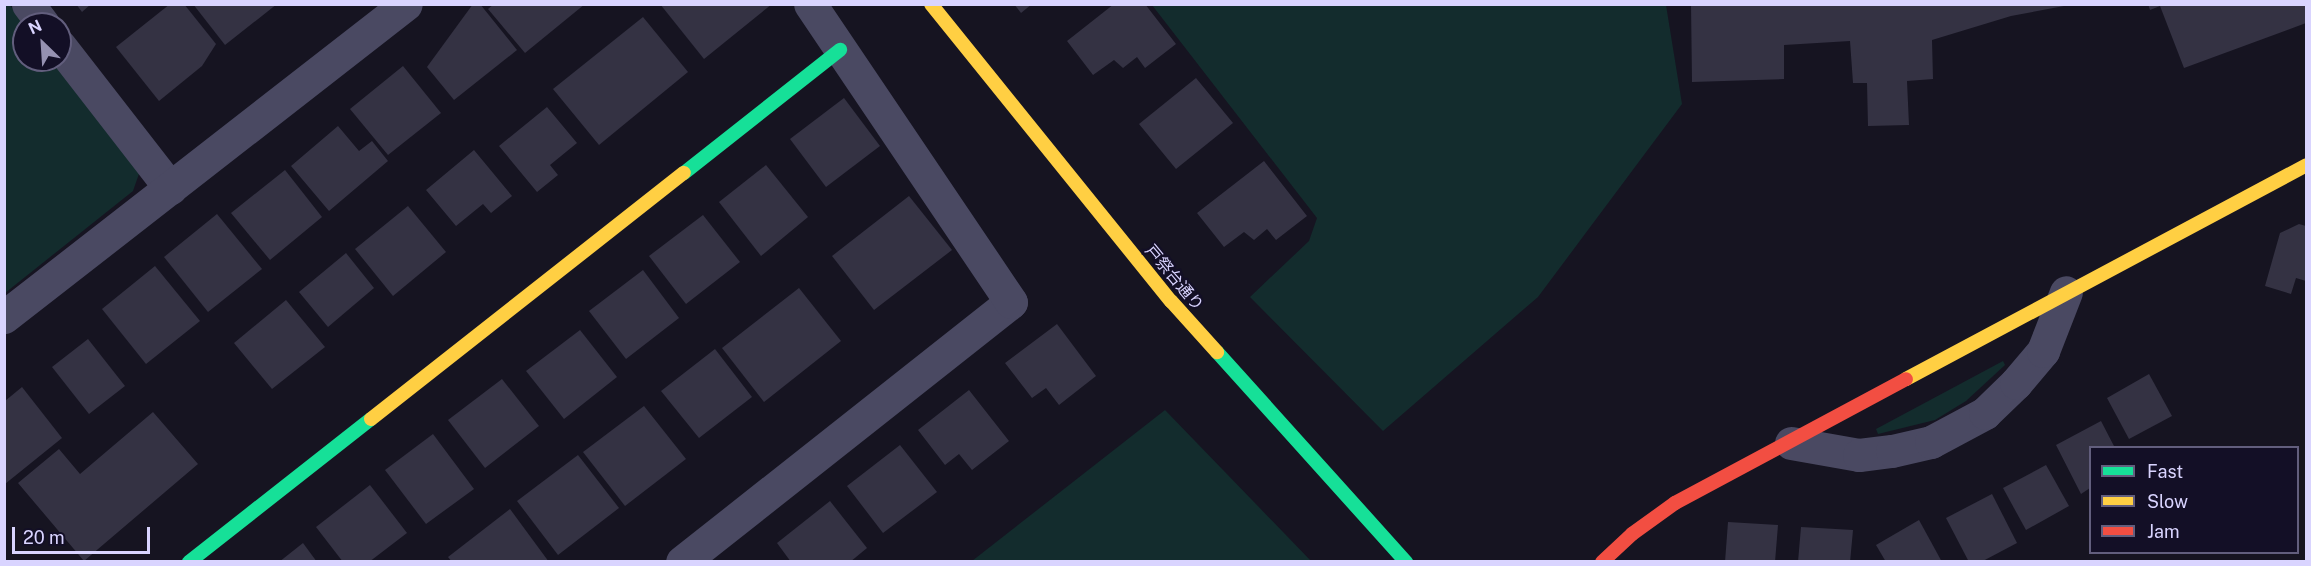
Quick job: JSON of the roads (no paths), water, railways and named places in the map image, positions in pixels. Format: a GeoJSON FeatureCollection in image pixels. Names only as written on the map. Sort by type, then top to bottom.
{"type":"FeatureCollection","features":[{"type":"Feature","properties":{"kind":"street"},"geometry":{"type":"LineString","coordinates":[[4,317],[405,4]]}},
{"type":"Feature","properties":{"kind":"street"},"geometry":{"type":"LineString","coordinates":[[682,561],[1011,302],[810,4]]}},
{"type":"Feature","properties":{"kind":"street","name":"戸祭台通り"},"geometry":{"type":"LineString","coordinates":[[931,4],[1171,301],[1406,561]]}},
{"type":"Feature","properties":{"kind":"street"},"geometry":{"type":"LineString","coordinates":[[189,561],[840,50]]}},
{"type":"Feature","properties":{"kind":"street"},"geometry":{"type":"LineString","coordinates":[[72,61],[170,188]]}},
{"type":"Feature","properties":{"kind":"street"},"geometry":{"type":"LineString","coordinates":[[1602,561],[1632,534],[1675,503],[2307,165]]}},
{"type":"Feature","properties":{"kind":"street"},"geometry":{"type":"LineString","coordinates":[[1791,443],[1859,455],[1892,451],[1931,442],[1985,413],[2016,383],[2043,351],[2066,292]]}}]}
